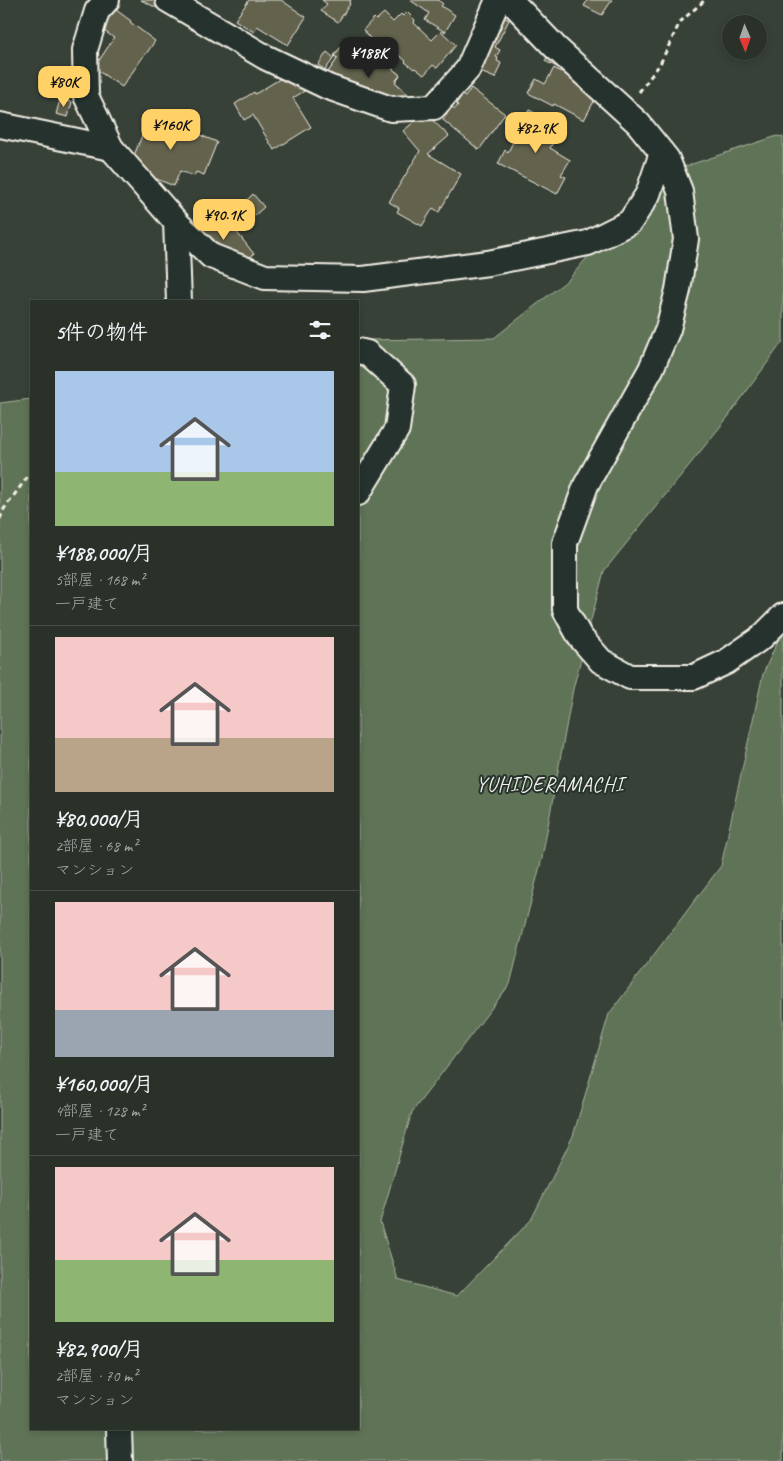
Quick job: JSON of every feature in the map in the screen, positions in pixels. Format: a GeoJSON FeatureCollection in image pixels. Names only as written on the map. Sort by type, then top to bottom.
{"type":"FeatureCollection","features":[{"type":"Feature","properties":{"kind":"street"},"geometry":{"type":"LineString","coordinates":[[107,0],[97,11],[85,50],[86,96],[111,148],[176,222],[211,256],[265,277],[363,279],[488,263],[588,242],[630,222],[648,194],[662,153]]}},
{"type":"Feature","properties":{"kind":"street"},"geometry":{"type":"LineString","coordinates":[[168,0],[274,62],[328,87],[391,108],[434,107],[468,69],[498,0]]}},
{"type":"Feature","properties":{"kind":"street"},"geometry":{"type":"LineString","coordinates":[[510,0],[554,47],[638,123],[662,153],[669,163],[680,191],[686,239],[678,290],[668,330],[651,369],[586,485],[565,543],[565,610],[580,637],[601,662],[630,677],[694,677],[726,662],[762,637],[783,616]]}},
{"type":"Feature","properties":{"kind":"street"},"geometry":{"type":"LineString","coordinates":[[0,125],[111,148]]}},
{"type":"Feature","properties":{"kind":"street"},"geometry":{"type":"LineString","coordinates":[[176,222],[178,300]]}},
{"type":"Feature","properties":{"kind":"street"},"geometry":{"type":"LineString","coordinates":[[359,351],[367,354],[403,385],[397,429],[359,491]]}},
{"type":"Feature","properties":{"kind":"street"},"geometry":{"type":"LineString","coordinates":[[119,1430],[120,1461]]}},
{"type":"Feature","properties":{"kind":"path"},"geometry":{"type":"LineString","coordinates":[[625,111],[660,64],[680,22],[705,0]]}},
{"type":"Feature","properties":{"kind":"path"},"geometry":{"type":"LineString","coordinates":[[0,519],[4,510],[30,475]]}},
{"type":"Feature","properties":{"kind":"green space"},"geometry":{"type":"Polygon","coordinates":[[[777,136],[783,137],[783,341],[728,417],[604,571],[573,689],[542,858],[510,984],[412,1112],[380,1222],[398,1280],[457,1296],[531,1220],[573,1136],[609,1014],[721,866],[763,674],[783,629],[783,1461],[0,1461],[0,403],[30,399],[30,1430],[359,1430],[359,337],[366,340],[494,338],[569,279],[656,176],[777,136]]]}},
{"type":"Feature","properties":{"kind":"building"},"geometry":{"type":"Polygon","coordinates":[[[141,0],[184,0],[175,17],[141,0]]]}},
{"type":"Feature","properties":{"kind":"building"},"geometry":{"type":"Polygon","coordinates":[[[249,0],[281,0],[306,17],[288,45],[257,26],[254,32],[235,20],[249,0]]]}},
{"type":"Feature","properties":{"kind":"building"},"geometry":{"type":"Polygon","coordinates":[[[322,0],[351,0],[338,22],[321,11],[327,4],[322,0]]]}},
{"type":"Feature","properties":{"kind":"building"},"geometry":{"type":"Polygon","coordinates":[[[410,0],[438,0],[443,4],[441,6],[455,15],[445,32],[425,20],[429,13],[410,0]]]}},
{"type":"Feature","properties":{"kind":"building"},"geometry":{"type":"Polygon","coordinates":[[[586,0],[612,0],[602,15],[584,6],[586,0]]]}},
{"type":"Feature","properties":{"kind":"building"},"geometry":{"type":"Polygon","coordinates":[[[112,7],[155,41],[122,87],[94,68],[114,38],[99,27],[112,7]]]}},
{"type":"Feature","properties":{"kind":"building"},"geometry":{"type":"Polygon","coordinates":[[[488,8],[509,20],[495,47],[500,50],[496,57],[498,58],[497,61],[501,63],[495,78],[473,69],[488,8]]]}},
{"type":"Feature","properties":{"kind":"building"},"geometry":{"type":"Polygon","coordinates":[[[407,12],[415,20],[414,23],[432,40],[441,31],[456,45],[437,68],[433,65],[424,75],[405,62],[390,48],[388,51],[378,43],[376,45],[363,30],[374,18],[376,20],[384,13],[393,22],[401,14],[403,16],[407,12]]]}},
{"type":"Feature","properties":{"kind":"building"},"geometry":{"type":"Polygon","coordinates":[[[364,46],[400,75],[395,82],[408,94],[392,115],[343,85],[328,72],[338,58],[334,56],[341,47],[354,58],[364,46]]]}},
{"type":"Feature","properties":{"kind":"building"},"geometry":{"type":"Polygon","coordinates":[[[364,46],[400,75],[395,82],[408,94],[392,115],[343,85],[328,72],[338,58],[334,56],[341,47],[354,58],[364,46]]]}},
{"type":"Feature","properties":{"kind":"building"},"geometry":{"type":"Polygon","coordinates":[[[552,48],[568,56],[561,69],[545,61],[552,48]]]}},
{"type":"Feature","properties":{"kind":"building"},"geometry":{"type":"Polygon","coordinates":[[[327,52],[334,58],[325,70],[318,65],[327,52]]]}},
{"type":"Feature","properties":{"kind":"building"},"geometry":{"type":"Polygon","coordinates":[[[564,66],[602,86],[584,120],[528,93],[536,79],[545,84],[554,68],[561,72],[564,66]]]}},
{"type":"Feature","properties":{"kind":"building"},"geometry":{"type":"Polygon","coordinates":[[[293,71],[306,90],[293,98],[311,127],[274,150],[253,115],[244,120],[235,104],[293,71]]]}},
{"type":"Feature","properties":{"kind":"building"},"geometry":{"type":"Polygon","coordinates":[[[471,88],[505,114],[479,150],[443,120],[452,107],[455,109],[462,95],[465,97],[471,88]]]}},
{"type":"Feature","properties":{"kind":"building"},"geometry":{"type":"Polygon","coordinates":[[[60,100],[72,102],[68,117],[56,114],[60,100]]]}},
{"type":"Feature","properties":{"kind":"building"},"geometry":{"type":"Polygon","coordinates":[[[529,110],[558,125],[554,132],[558,134],[550,148],[570,160],[561,175],[566,177],[557,194],[498,164],[505,150],[508,152],[529,110]]]}},
{"type":"Feature","properties":{"kind":"building"},"geometry":{"type":"Polygon","coordinates":[[[151,113],[181,124],[180,127],[217,142],[204,175],[196,172],[194,176],[180,171],[174,186],[129,168],[151,113]]]}},
{"type":"Feature","properties":{"kind":"building"},"geometry":{"type":"Polygon","coordinates":[[[425,113],[449,136],[428,154],[461,174],[439,212],[433,208],[422,226],[397,212],[399,208],[389,202],[420,151],[403,131],[425,113]]]}},
{"type":"Feature","properties":{"kind":"building"},"geometry":{"type":"Polygon","coordinates":[[[253,194],[264,207],[254,216],[243,204],[253,194]]]}},
{"type":"Feature","properties":{"kind":"building"},"geometry":{"type":"Polygon","coordinates":[[[221,208],[254,254],[229,273],[194,229],[221,208]]]}},
{"type":"Feature","properties":{"kind":"district","name":"YUHIDERAMACHI"},"geometry":{"type":"Point","coordinates":[550,784]}}]}
